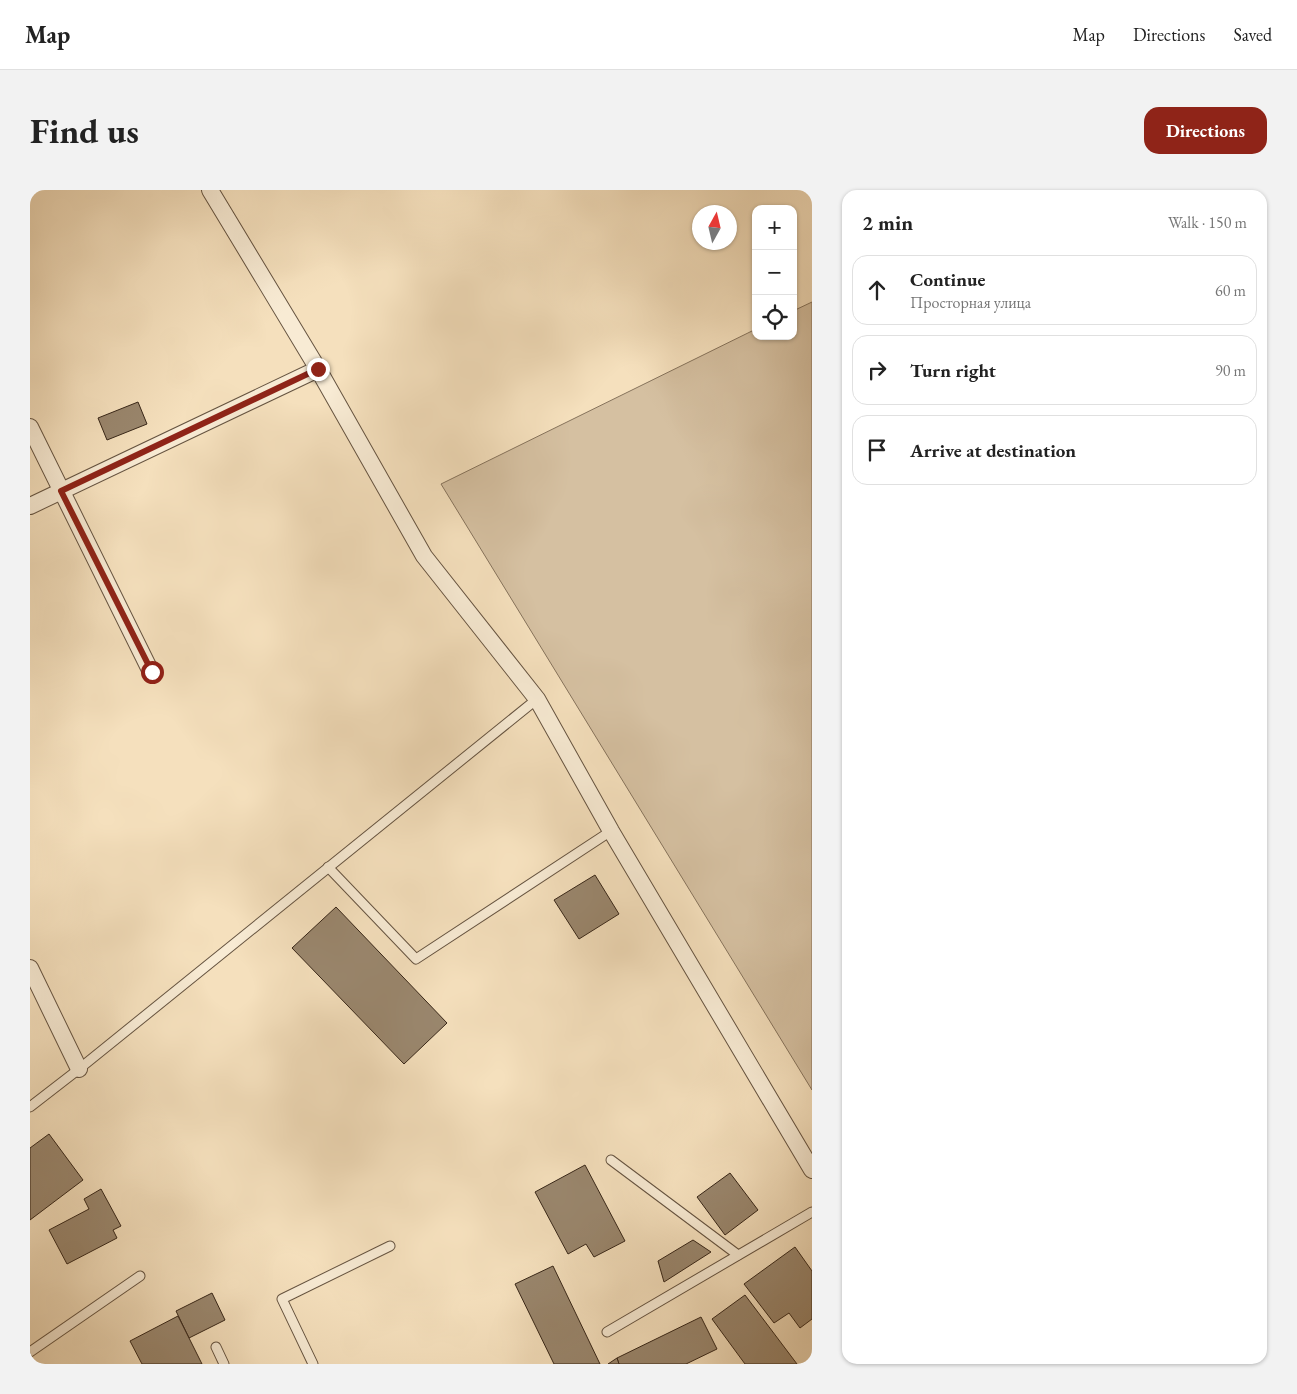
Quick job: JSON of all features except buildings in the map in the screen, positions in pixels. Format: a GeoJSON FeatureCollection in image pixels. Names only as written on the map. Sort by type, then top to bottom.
{"type":"FeatureCollection","features":[{"type":"Feature","properties":{"kind":"street"},"geometry":{"type":"LineString","coordinates":[[210,190],[318,369],[424,556],[537,699],[611,831],[812,1170]]}},
{"type":"Feature","properties":{"kind":"street"},"geometry":{"type":"LineString","coordinates":[[30,506],[318,369]]}},
{"type":"Feature","properties":{"kind":"street"},"geometry":{"type":"LineString","coordinates":[[30,427],[152,672]]}},
{"type":"Feature","properties":{"kind":"street"},"geometry":{"type":"LineString","coordinates":[[30,968],[79,1069]]}},
{"type":"Feature","properties":{"kind":"lane"},"geometry":{"type":"LineString","coordinates":[[30,1107],[537,699]]}},
{"type":"Feature","properties":{"kind":"lane"},"geometry":{"type":"LineString","coordinates":[[328,867],[416,959],[611,831]]}},
{"type":"Feature","properties":{"kind":"lane"},"geometry":{"type":"LineString","coordinates":[[611,1160],[738,1255]]}},
{"type":"Feature","properties":{"kind":"lane"},"geometry":{"type":"LineString","coordinates":[[607,1332],[812,1212]]}},
{"type":"Feature","properties":{"kind":"lane"},"geometry":{"type":"LineString","coordinates":[[314,1364],[282,1299],[390,1246]]}},
{"type":"Feature","properties":{"kind":"lane"},"geometry":{"type":"LineString","coordinates":[[30,1352],[140,1276]]}},
{"type":"Feature","properties":{"kind":"lane"},"geometry":{"type":"LineString","coordinates":[[216,1347],[224,1364]]}},
{"type":"Feature","properties":{"kind":"shaded area"},"geometry":{"type":"Polygon","coordinates":[[[812,302],[812,1090],[441,484],[752,331],[752,340],[797,340],[797,309],[812,302]]]}},
{"type":"Feature","properties":{"kind":"route"},"geometry":{"type":"LineString","coordinates":[[152,672],[61,491],[318,369]]}}]}
